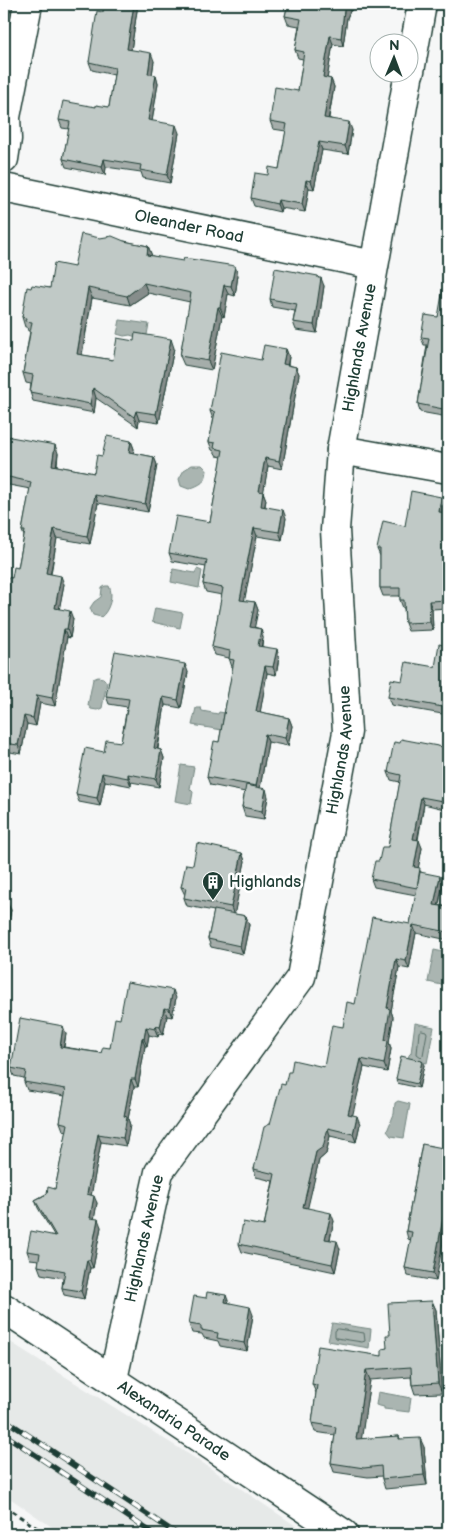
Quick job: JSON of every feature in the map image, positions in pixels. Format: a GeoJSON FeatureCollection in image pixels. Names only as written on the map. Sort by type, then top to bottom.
{"type":"FeatureCollection","features":[{"type":"Feature","properties":{"kind":"street"},"geometry":{"type":"LineString","coordinates":[[4,159],[7,138],[5,119],[28,4]]}},
{"type":"Feature","properties":{"kind":"street","name":"Highlands Avenue"},"geometry":{"type":"LineString","coordinates":[[417,32],[422,4]]}},
{"type":"Feature","properties":{"kind":"street","name":"Highlands Avenue"},"geometry":{"type":"LineString","coordinates":[[113,1379],[160,1172],[301,977],[347,732],[335,530],[341,450],[407,82]]}},
{"type":"Feature","properties":{"kind":"street","name":"Oleander Road"},"geometry":{"type":"LineString","coordinates":[[4,188],[374,266]]}},
{"type":"Feature","properties":{"kind":"street"},"geometry":{"type":"LineString","coordinates":[[341,450],[448,469]]}},
{"type":"Feature","properties":{"kind":"street","name":"Alexandria Parade"},"geometry":{"type":"LineString","coordinates":[[4,1308],[344,1534]]}},
{"type":"Feature","properties":{"kind":"path"},"geometry":{"type":"LineString","coordinates":[[4,1506],[46,1534]]}},
{"type":"Feature","properties":{"kind":"shaded area"},"geometry":{"type":"Polygon","coordinates":[[[4,1338],[201,1462],[308,1534],[62,1534],[4,1494],[4,1338]]]}},
{"type":"Feature","properties":{"kind":"water"},"geometry":{"type":"Polygon","coordinates":[[[120,320],[149,324],[146,340],[130,335],[117,334],[120,320]]]}},
{"type":"Feature","properties":{"kind":"water"},"geometry":{"type":"Polygon","coordinates":[[[192,465],[202,465],[207,470],[202,482],[189,489],[181,486],[179,479],[184,470],[192,465]]]}},
{"type":"Feature","properties":{"kind":"water"},"geometry":{"type":"Polygon","coordinates":[[[173,569],[195,573],[197,569],[202,571],[199,588],[171,582],[173,569]]]}},
{"type":"Feature","properties":{"kind":"water"},"geometry":{"type":"Polygon","coordinates":[[[109,586],[111,594],[108,607],[101,617],[93,615],[90,608],[101,597],[102,588],[109,586]]]}},
{"type":"Feature","properties":{"kind":"water"},"geometry":{"type":"Polygon","coordinates":[[[155,608],[183,613],[180,628],[152,622],[155,608]]]}},
{"type":"Feature","properties":{"kind":"water"},"geometry":{"type":"Polygon","coordinates":[[[103,678],[107,682],[102,708],[97,710],[91,709],[88,705],[93,679],[103,678]]]}},
{"type":"Feature","properties":{"kind":"water"},"geometry":{"type":"Polygon","coordinates":[[[196,708],[218,714],[219,712],[225,713],[222,730],[192,725],[196,708]]]}},
{"type":"Feature","properties":{"kind":"water"},"geometry":{"type":"Polygon","coordinates":[[[181,765],[194,767],[190,789],[193,792],[191,804],[175,801],[181,765]]]}},
{"type":"Feature","properties":{"kind":"water"},"geometry":{"type":"Polygon","coordinates":[[[434,950],[448,953],[442,985],[428,982],[434,950]]]}},
{"type":"Feature","properties":{"kind":"water"},"geometry":{"type":"Polygon","coordinates":[[[415,1023],[434,1027],[427,1063],[408,1059],[411,1053],[415,1023]]]}},
{"type":"Feature","properties":{"kind":"water"},"geometry":{"type":"Polygon","coordinates":[[[398,1101],[410,1104],[404,1138],[391,1136],[387,1131],[394,1114],[395,1103],[398,1101]]]}},
{"type":"Feature","properties":{"kind":"water"},"geometry":{"type":"Polygon","coordinates":[[[332,1323],[371,1329],[369,1348],[328,1341],[332,1323]]]}},
{"type":"Feature","properties":{"kind":"water"},"geometry":{"type":"Polygon","coordinates":[[[378,1392],[411,1398],[409,1412],[384,1409],[384,1407],[376,1405],[378,1392]]]}},
{"type":"Feature","properties":{"kind":"building"},"geometry":{"type":"Polygon","coordinates":[[[104,4],[134,4],[127,49],[151,53],[148,74],[156,75],[148,120],[176,125],[167,175],[140,170],[141,165],[104,159],[102,167],[63,159],[70,122],[59,120],[63,101],[96,107],[96,105],[109,107],[115,68],[89,62],[97,11],[103,12],[104,4]]]}},
{"type":"Feature","properties":{"kind":"building"},"geometry":{"type":"Polygon","coordinates":[[[288,4],[346,4],[341,38],[330,36],[323,77],[331,79],[324,118],[349,122],[345,146],[319,142],[311,181],[306,180],[302,204],[278,200],[277,204],[251,198],[255,173],[268,175],[269,167],[279,169],[287,124],[270,121],[275,87],[298,91],[304,52],[295,50],[301,19],[285,16],[288,4]]]}},
{"type":"Feature","properties":{"kind":"building"},"geometry":{"type":"Polygon","coordinates":[[[81,234],[100,238],[112,236],[124,241],[148,246],[147,255],[183,261],[184,258],[235,266],[231,286],[224,285],[208,361],[180,356],[191,293],[144,283],[127,296],[88,288],[77,354],[113,360],[117,338],[134,341],[135,333],[171,339],[156,414],[136,411],[134,417],[93,388],[90,404],[30,392],[33,375],[23,373],[32,322],[25,321],[26,318],[22,317],[27,287],[31,288],[32,285],[50,288],[54,263],[74,267],[81,234]]]}},
{"type":"Feature","properties":{"kind":"building"},"geometry":{"type":"Polygon","coordinates":[[[275,268],[321,278],[314,325],[293,322],[297,304],[270,299],[275,268]]]}},
{"type":"Feature","properties":{"kind":"building"},"geometry":{"type":"Polygon","coordinates":[[[443,289],[448,290],[448,410],[418,404],[429,338],[421,337],[425,315],[438,317],[443,289]]]}},
{"type":"Feature","properties":{"kind":"building"},"geometry":{"type":"Polygon","coordinates":[[[264,345],[286,349],[283,364],[296,367],[279,461],[265,458],[259,491],[263,492],[261,506],[283,510],[279,532],[254,528],[240,600],[255,602],[250,627],[261,629],[258,646],[277,649],[273,667],[265,666],[256,711],[289,718],[285,738],[265,734],[256,786],[207,777],[214,741],[219,742],[234,660],[229,659],[230,651],[212,647],[223,588],[203,584],[207,560],[169,553],[176,516],[210,522],[223,450],[214,448],[215,443],[209,442],[215,412],[210,411],[221,352],[261,360],[264,345]]]}},
{"type":"Feature","properties":{"kind":"building"},"geometry":{"type":"Polygon","coordinates":[[[5,436],[55,445],[52,465],[94,473],[97,455],[102,456],[107,436],[131,441],[129,452],[154,457],[145,504],[95,495],[87,536],[54,529],[46,573],[61,576],[55,608],[70,611],[67,629],[64,629],[52,698],[37,695],[33,718],[24,716],[18,745],[4,743],[4,621],[8,595],[4,594],[4,577],[12,578],[14,567],[18,568],[25,531],[22,531],[31,482],[4,476],[5,436]]]}},
{"type":"Feature","properties":{"kind":"building"},"geometry":{"type":"Polygon","coordinates":[[[411,491],[441,497],[439,512],[448,513],[448,600],[429,601],[430,622],[405,623],[404,600],[400,600],[400,588],[380,588],[380,549],[377,549],[383,521],[405,526],[411,491]]]}},
{"type":"Feature","properties":{"kind":"building"},"geometry":{"type":"Polygon","coordinates":[[[439,644],[448,646],[448,708],[388,697],[391,679],[402,681],[406,662],[435,667],[439,644]]]}},
{"type":"Feature","properties":{"kind":"building"},"geometry":{"type":"Polygon","coordinates":[[[115,651],[185,664],[178,700],[163,697],[154,748],[161,750],[156,779],[128,774],[128,778],[102,773],[97,798],[76,794],[85,748],[104,752],[106,740],[121,742],[129,699],[106,696],[115,651]]]}},
{"type":"Feature","properties":{"kind":"building"},"geometry":{"type":"Polygon","coordinates":[[[401,739],[443,747],[444,744],[448,745],[448,802],[421,797],[413,839],[419,840],[414,867],[420,868],[417,888],[371,879],[375,861],[379,861],[382,847],[388,847],[401,775],[388,772],[394,742],[400,743],[401,739]]]}},
{"type":"Feature","properties":{"kind":"building"},"geometry":{"type":"Polygon","coordinates":[[[246,785],[266,789],[262,811],[242,807],[246,785]]]}},
{"type":"Feature","properties":{"kind":"building"},"geometry":{"type":"Polygon","coordinates":[[[197,843],[242,853],[231,907],[184,898],[186,888],[181,887],[186,864],[193,865],[197,843]]]}},
{"type":"Feature","properties":{"kind":"building"},"geometry":{"type":"Polygon","coordinates":[[[420,872],[440,876],[434,905],[448,907],[448,932],[413,925],[406,961],[396,959],[387,1008],[390,1009],[385,1040],[388,1041],[384,1064],[361,1059],[348,1114],[357,1116],[353,1134],[328,1128],[323,1147],[316,1152],[303,1207],[331,1213],[325,1239],[337,1241],[332,1264],[239,1244],[243,1222],[264,1226],[275,1174],[254,1169],[264,1127],[270,1124],[281,1084],[285,1085],[288,1072],[291,1072],[293,1060],[324,1067],[332,1025],[343,1027],[347,1002],[355,1004],[372,917],[410,924],[420,872]]]}},
{"type":"Feature","properties":{"kind":"building"},"geometry":{"type":"Polygon","coordinates":[[[4,901],[7,902],[4,921],[4,901]]]}},
{"type":"Feature","properties":{"kind":"building"},"geometry":{"type":"Polygon","coordinates":[[[214,910],[246,916],[240,946],[208,939],[214,910]]]}},
{"type":"Feature","properties":{"kind":"building"},"geometry":{"type":"Polygon","coordinates":[[[127,982],[173,990],[169,1009],[164,1008],[160,1027],[156,1026],[155,1029],[146,1027],[144,1039],[142,1038],[135,1079],[131,1079],[124,1116],[127,1117],[123,1138],[98,1134],[87,1194],[94,1196],[90,1218],[98,1219],[90,1260],[87,1260],[81,1291],[62,1288],[65,1271],[38,1266],[40,1253],[27,1251],[31,1231],[56,1236],[35,1200],[47,1194],[48,1187],[55,1189],[68,1124],[60,1122],[66,1089],[24,1082],[26,1071],[11,1068],[20,1018],[63,1026],[60,1047],[101,1053],[103,1047],[110,1048],[115,1018],[120,1019],[127,982]]]}},
{"type":"Feature","properties":{"kind":"building"},"geometry":{"type":"Polygon","coordinates":[[[401,1056],[422,1061],[417,1084],[396,1079],[401,1056]]]}},
{"type":"Feature","properties":{"kind":"building"},"geometry":{"type":"Polygon","coordinates":[[[422,1144],[448,1149],[448,1190],[433,1273],[405,1268],[412,1232],[406,1231],[422,1144]]]}},
{"type":"Feature","properties":{"kind":"building"},"geometry":{"type":"Polygon","coordinates":[[[207,1292],[226,1295],[225,1302],[250,1307],[244,1343],[217,1338],[218,1333],[201,1330],[201,1326],[189,1324],[194,1296],[206,1298],[207,1292]]]}},
{"type":"Feature","properties":{"kind":"building"},"geometry":{"type":"Polygon","coordinates":[[[432,1301],[438,1383],[412,1385],[411,1367],[366,1370],[356,1439],[399,1436],[399,1439],[420,1438],[424,1475],[382,1479],[381,1466],[364,1468],[331,1463],[336,1427],[312,1423],[317,1385],[312,1384],[318,1346],[382,1356],[382,1349],[387,1348],[386,1335],[390,1335],[388,1303],[432,1301]]]}},
{"type":"Feature","properties":{"kind":"railway"},"geometry":{"type":"LineString","coordinates":[[4,1419],[177,1534]]}},
{"type":"Feature","properties":{"kind":"railway"},"geometry":{"type":"LineString","coordinates":[[4,1434],[154,1534]]}},
{"type":"Feature","properties":{"kind":"place","name":"Highlands"},"geometry":{"type":"Point","coordinates":[213,901]}}]}
